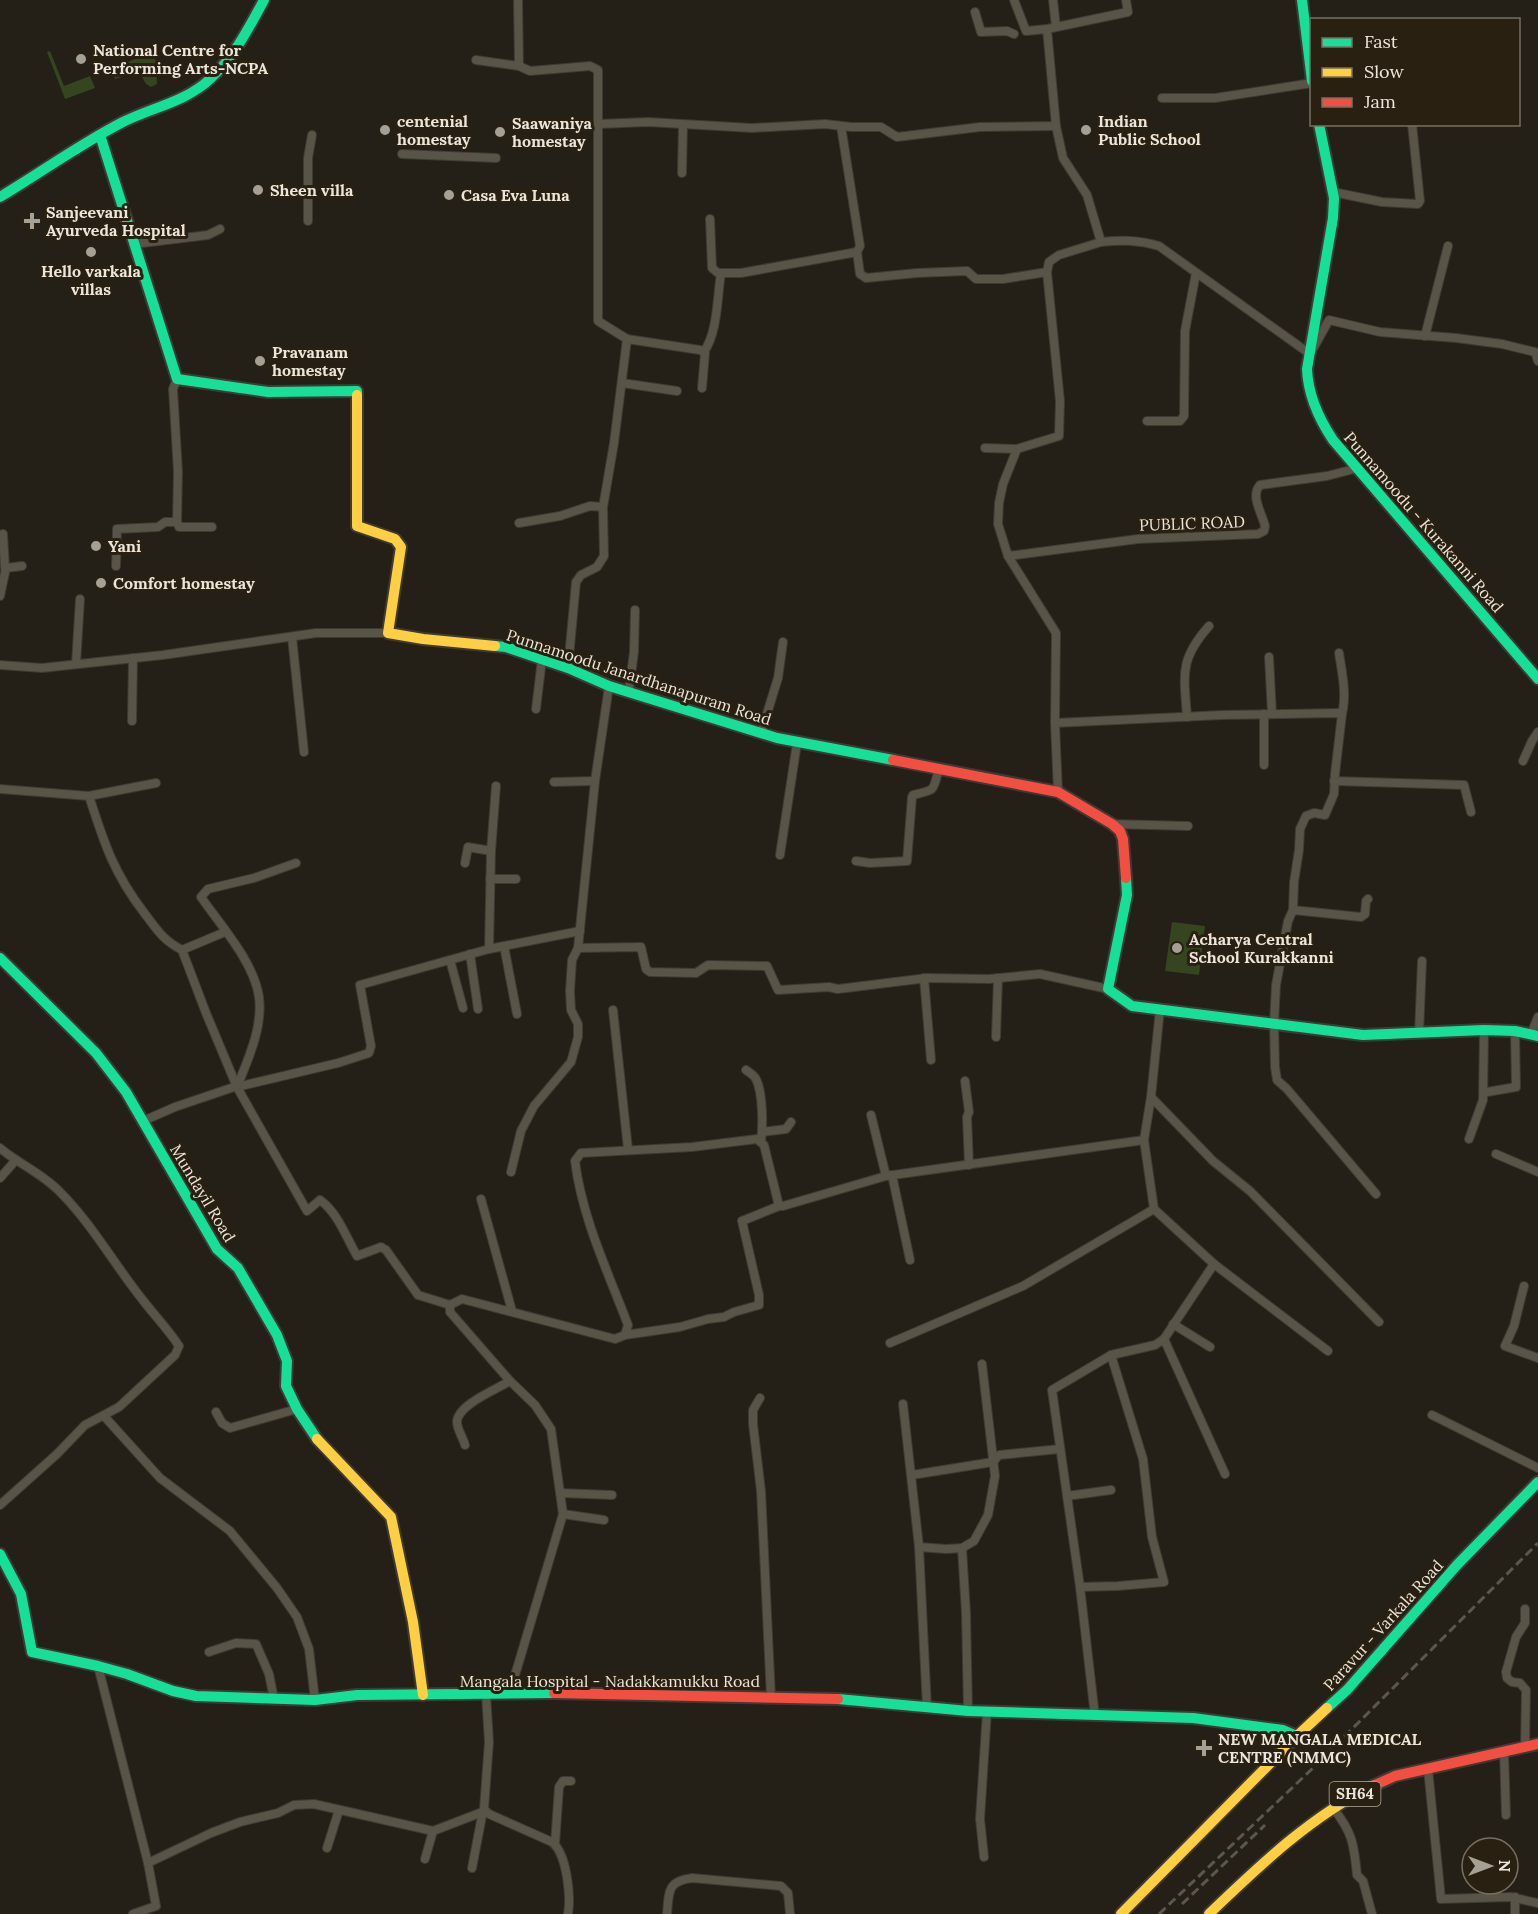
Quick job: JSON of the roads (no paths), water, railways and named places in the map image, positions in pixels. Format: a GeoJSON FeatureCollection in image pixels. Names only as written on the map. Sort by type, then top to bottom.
{"type":"FeatureCollection","features":[{"type":"Feature","properties":{"kind":"main road"},"geometry":{"type":"LineString","coordinates":[[0,197],[100,135],[138,115],[201,88],[212,78],[232,52],[264,0]]}},
{"type":"Feature","properties":{"kind":"main road"},"geometry":{"type":"LineString","coordinates":[[1302,0],[1310,73]]}},
{"type":"Feature","properties":{"kind":"main road","name":"Punnamoodu - Kurakanni Road"},"geometry":{"type":"LineString","coordinates":[[1319,126],[1333,192],[1333,218],[1307,381],[1316,407],[1330,436],[1538,679]]}},
{"type":"Feature","properties":{"kind":"main road"},"geometry":{"type":"LineString","coordinates":[[100,135],[177,379],[268,392],[357,391],[357,526],[395,539],[402,547],[388,633]]}},
{"type":"Feature","properties":{"kind":"main road","name":"Punnamoodu Janardhanapuram Road"},"geometry":{"type":"LineString","coordinates":[[388,633],[423,639],[506,647],[568,668],[609,686],[629,690],[761,733],[797,742],[1059,792],[1112,824]]}},
{"type":"Feature","properties":{"kind":"main road"},"geometry":{"type":"LineString","coordinates":[[1112,824],[1120,831],[1123,839],[1127,895],[1108,989],[1132,1006],[1363,1035],[1484,1030],[1515,1031],[1534,1035]]}},
{"type":"Feature","properties":{"kind":"main road","name":"Mundayil Road"},"geometry":{"type":"LineString","coordinates":[[0,958],[96,1053],[126,1092],[217,1249],[238,1268],[277,1335],[287,1361],[286,1386],[297,1409],[315,1437],[391,1517],[413,1622],[423,1695]]}},
{"type":"Feature","properties":{"kind":"main road","name":"Paravur - Varkala Road"},"geometry":{"type":"LineString","coordinates":[[1121,1914],[1296,1736],[1347,1690],[1457,1565],[1538,1482]]}},
{"type":"Feature","properties":{"kind":"main road","name":"Mangala Hospital - Nadakkamukku Road"},"geometry":{"type":"LineString","coordinates":[[0,1554],[21,1594],[32,1652],[98,1666],[184,1694],[315,1700],[357,1695],[510,1692],[849,1699],[968,1711],[1193,1718],[1283,1730],[1296,1736]]}},
{"type":"Feature","properties":{"kind":"main road","name":"SH64"},"geometry":{"type":"LineString","coordinates":[[1209,1914],[1243,1881],[1349,1797],[1395,1776],[1538,1744]]}},
{"type":"Feature","properties":{"kind":"street"},"geometry":{"type":"LineString","coordinates":[[518,0],[519,66]]}},
{"type":"Feature","properties":{"kind":"street"},"geometry":{"type":"LineString","coordinates":[[1014,0],[1026,31]]}},
{"type":"Feature","properties":{"kind":"street"},"geometry":{"type":"LineString","coordinates":[[1053,0],[1056,27]]}},
{"type":"Feature","properties":{"kind":"street"},"geometry":{"type":"LineString","coordinates":[[975,12],[981,32],[1007,31],[1011,34],[1128,12],[1126,0]]}},
{"type":"Feature","properties":{"kind":"street"},"geometry":{"type":"LineString","coordinates":[[1047,29],[1056,126],[1063,158],[1087,195],[1101,242]]}},
{"type":"Feature","properties":{"kind":"street"},"geometry":{"type":"LineString","coordinates":[[476,60],[519,66],[530,71],[590,66],[598,70],[600,124],[598,321],[627,339],[704,352]]}},
{"type":"Feature","properties":{"kind":"street"},"geometry":{"type":"LineString","coordinates":[[1162,98],[1215,98],[1310,82]]}},
{"type":"Feature","properties":{"kind":"street"},"geometry":{"type":"LineString","coordinates":[[600,124],[648,122],[752,129],[825,124],[881,127],[897,137],[980,126],[1056,126]]}},
{"type":"Feature","properties":{"kind":"street"},"geometry":{"type":"LineString","coordinates":[[682,173],[683,124]]}},
{"type":"Feature","properties":{"kind":"street"},"geometry":{"type":"LineString","coordinates":[[841,126],[860,246],[857,252],[860,274],[866,278],[968,271],[975,279],[1004,279],[1047,272]]}},
{"type":"Feature","properties":{"kind":"street"},"geometry":{"type":"LineString","coordinates":[[1333,192],[1382,202],[1418,204],[1420,201],[1412,126]]}},
{"type":"Feature","properties":{"kind":"street"},"geometry":{"type":"LineString","coordinates":[[308,221],[308,158],[312,135]]}},
{"type":"Feature","properties":{"kind":"street"},"geometry":{"type":"LineString","coordinates":[[402,154],[496,158]]}},
{"type":"Feature","properties":{"kind":"street"},"geometry":{"type":"LineString","coordinates":[[710,219],[712,268],[715,272],[741,273],[857,252]]}},
{"type":"Feature","properties":{"kind":"street"},"geometry":{"type":"LineString","coordinates":[[134,244],[208,235],[220,229]]}},
{"type":"Feature","properties":{"kind":"street"},"geometry":{"type":"LineString","coordinates":[[985,448],[1017,449],[1059,436],[1060,401],[1047,272],[1049,262],[1059,255],[1101,242],[1143,241],[1159,246],[1310,354],[1329,320],[1380,332],[1502,344],[1537,354]]}},
{"type":"Feature","properties":{"kind":"street"},"geometry":{"type":"LineString","coordinates":[[1425,336],[1448,246]]}},
{"type":"Feature","properties":{"kind":"street"},"geometry":{"type":"LineString","coordinates":[[702,388],[704,352],[711,338],[721,273]]}},
{"type":"Feature","properties":{"kind":"street"},"geometry":{"type":"LineString","coordinates":[[1147,421],[1180,421],[1184,416],[1185,332],[1196,273]]}},
{"type":"Feature","properties":{"kind":"street"},"geometry":{"type":"LineString","coordinates":[[568,668],[576,582],[581,575],[602,562],[604,556],[603,507],[614,443],[627,339]]}},
{"type":"Feature","properties":{"kind":"street"},"geometry":{"type":"LineString","coordinates":[[177,379],[173,389],[177,522],[179,527],[212,527]]}},
{"type":"Feature","properties":{"kind":"street"},"geometry":{"type":"LineString","coordinates":[[622,383],[677,391]]}},
{"type":"Feature","properties":{"kind":"street"},"geometry":{"type":"LineString","coordinates":[[1017,449],[1003,484],[997,519],[1008,556],[1056,633],[1055,723],[1059,792]]}},
{"type":"Feature","properties":{"kind":"street","name":"PUBLIC ROAD"},"geometry":{"type":"LineString","coordinates":[[1008,556],[1138,539],[1258,534],[1264,531],[1265,526],[1255,496],[1260,484],[1327,476],[1358,468]]}},
{"type":"Feature","properties":{"kind":"street"},"geometry":{"type":"LineString","coordinates":[[519,523],[560,516],[590,506],[603,507]]}},
{"type":"Feature","properties":{"kind":"street"},"geometry":{"type":"LineString","coordinates":[[116,566],[117,529],[158,527],[165,522],[177,522]]}},
{"type":"Feature","properties":{"kind":"street"},"geometry":{"type":"LineString","coordinates":[[0,596],[5,568],[3,534]]}},
{"type":"Feature","properties":{"kind":"street"},"geometry":{"type":"LineString","coordinates":[[5,568],[22,567]]}},
{"type":"Feature","properties":{"kind":"street"},"geometry":{"type":"LineString","coordinates":[[76,664],[80,599]]}},
{"type":"Feature","properties":{"kind":"street"},"geometry":{"type":"LineString","coordinates":[[629,690],[634,652],[634,610]]}},
{"type":"Feature","properties":{"kind":"street"},"geometry":{"type":"LineString","coordinates":[[1187,717],[1185,664],[1194,646],[1209,626]]}},
{"type":"Feature","properties":{"kind":"street"},"geometry":{"type":"LineString","coordinates":[[0,665],[42,668],[316,633],[388,633]]}},
{"type":"Feature","properties":{"kind":"street"},"geometry":{"type":"LineString","coordinates":[[292,637],[304,753]]}},
{"type":"Feature","properties":{"kind":"street"},"geometry":{"type":"LineString","coordinates":[[761,733],[778,678],[783,642]]}},
{"type":"Feature","properties":{"kind":"street"},"geometry":{"type":"LineString","coordinates":[[1339,653],[1344,705],[1334,794],[1325,815],[1314,813],[1306,816],[1300,829],[1293,882],[1293,910],[1288,921],[1276,985],[1275,1067],[1277,1080],[1376,1194]]}},
{"type":"Feature","properties":{"kind":"street"},"geometry":{"type":"LineString","coordinates":[[1264,765],[1269,657]]}},
{"type":"Feature","properties":{"kind":"street"},"geometry":{"type":"LineString","coordinates":[[132,721],[133,658]]}},
{"type":"Feature","properties":{"kind":"street"},"geometry":{"type":"LineString","coordinates":[[536,709],[542,659]]}},
{"type":"Feature","properties":{"kind":"street"},"geometry":{"type":"LineString","coordinates":[[511,1172],[522,1131],[534,1106],[571,1062],[578,1037],[578,1024],[571,1010],[572,960],[578,948],[595,781],[609,686]]}},
{"type":"Feature","properties":{"kind":"street"},"geometry":{"type":"LineString","coordinates":[[1055,723],[1268,714],[1342,714]]}},
{"type":"Feature","properties":{"kind":"street"},"geometry":{"type":"LineString","coordinates":[[1523,761],[1538,732]]}},
{"type":"Feature","properties":{"kind":"street"},"geometry":{"type":"LineString","coordinates":[[780,855],[797,742]]}},
{"type":"Feature","properties":{"kind":"street"},"geometry":{"type":"LineString","coordinates":[[856,861],[870,863],[907,861],[912,797],[932,790],[939,769]]}},
{"type":"Feature","properties":{"kind":"street"},"geometry":{"type":"LineString","coordinates":[[554,782],[595,781]]}},
{"type":"Feature","properties":{"kind":"street"},"geometry":{"type":"LineString","coordinates":[[1334,781],[1464,785],[1471,812]]}},
{"type":"Feature","properties":{"kind":"street"},"geometry":{"type":"LineString","coordinates":[[0,789],[89,796],[156,783]]}},
{"type":"Feature","properties":{"kind":"street"},"geometry":{"type":"LineString","coordinates":[[489,949],[491,850],[496,786]]}},
{"type":"Feature","properties":{"kind":"street"},"geometry":{"type":"LineString","coordinates":[[89,796],[107,852],[127,891],[166,941],[182,950],[237,1086],[307,1211],[320,1200],[337,1218],[357,1256],[381,1247],[386,1250],[418,1295],[450,1305],[462,1299],[615,1339],[625,1335],[680,1327],[724,1317],[759,1305],[759,1295],[742,1221],[780,1206],[795,1204],[889,1176],[1144,1140]]}},
{"type":"Feature","properties":{"kind":"street"},"geometry":{"type":"LineString","coordinates":[[1112,824],[1188,826]]}},
{"type":"Feature","properties":{"kind":"street"},"geometry":{"type":"LineString","coordinates":[[465,863],[468,847],[491,850]]}},
{"type":"Feature","properties":{"kind":"street"},"geometry":{"type":"LineString","coordinates":[[237,1086],[252,1047],[258,1020],[259,997],[249,965],[201,897],[208,889],[254,878],[296,862]]}},
{"type":"Feature","properties":{"kind":"street"},"geometry":{"type":"LineString","coordinates":[[490,879],[516,879]]}},
{"type":"Feature","properties":{"kind":"street"},"geometry":{"type":"LineString","coordinates":[[1293,910],[1361,917],[1365,914],[1368,899]]}},
{"type":"Feature","properties":{"kind":"street"},"geometry":{"type":"LineString","coordinates":[[143,1121],[175,1107],[237,1086],[338,1063],[369,1053],[371,1046],[360,984],[489,949],[580,931]]}},
{"type":"Feature","properties":{"kind":"street"},"geometry":{"type":"LineString","coordinates":[[182,950],[225,932]]}},
{"type":"Feature","properties":{"kind":"street"},"geometry":{"type":"LineString","coordinates":[[504,946],[517,1014]]}},
{"type":"Feature","properties":{"kind":"street"},"geometry":{"type":"LineString","coordinates":[[578,948],[641,947],[646,969],[650,972],[696,973],[708,965],[767,966],[778,990],[829,987],[838,989],[924,978],[998,978],[1040,974],[1108,989]]}},
{"type":"Feature","properties":{"kind":"street"},"geometry":{"type":"LineString","coordinates":[[470,954],[478,1009]]}},
{"type":"Feature","properties":{"kind":"street"},"geometry":{"type":"LineString","coordinates":[[450,960],[463,1008]]}},
{"type":"Feature","properties":{"kind":"street"},"geometry":{"type":"LineString","coordinates":[[1419,1033],[1422,961]]}},
{"type":"Feature","properties":{"kind":"street"},"geometry":{"type":"LineString","coordinates":[[924,978],[931,1060]]}},
{"type":"Feature","properties":{"kind":"street"},"geometry":{"type":"LineString","coordinates":[[996,1037],[998,978]]}},
{"type":"Feature","properties":{"kind":"street"},"geometry":{"type":"LineString","coordinates":[[1160,1009],[1144,1140],[1154,1209],[1214,1264],[1328,1351]]}},
{"type":"Feature","properties":{"kind":"street"},"geometry":{"type":"LineString","coordinates":[[613,1010],[628,1149]]}},
{"type":"Feature","properties":{"kind":"street"},"geometry":{"type":"LineString","coordinates":[[1534,1035],[1538,1017]]}},
{"type":"Feature","properties":{"kind":"street"},"geometry":{"type":"LineString","coordinates":[[1469,1139],[1483,1100],[1484,1030]]}},
{"type":"Feature","properties":{"kind":"street"},"geometry":{"type":"LineString","coordinates":[[1487,1092],[1516,1087],[1515,1031]]}},
{"type":"Feature","properties":{"kind":"street"},"geometry":{"type":"LineString","coordinates":[[746,1070],[755,1077],[757,1082],[761,1141]]}},
{"type":"Feature","properties":{"kind":"street"},"geometry":{"type":"LineString","coordinates":[[965,1081],[969,1112],[967,1117],[969,1165]]}},
{"type":"Feature","properties":{"kind":"street"},"geometry":{"type":"LineString","coordinates":[[1151,1097],[1213,1161],[1250,1191],[1379,1322]]}},
{"type":"Feature","properties":{"kind":"street"},"geometry":{"type":"LineString","coordinates":[[871,1115],[910,1260]]}},
{"type":"Feature","properties":{"kind":"street"},"geometry":{"type":"LineString","coordinates":[[762,1132],[786,1129],[791,1122]]}},
{"type":"Feature","properties":{"kind":"street"},"geometry":{"type":"LineString","coordinates":[[625,1335],[628,1325],[587,1219],[575,1161],[577,1156],[581,1153],[684,1148],[757,1139],[764,1145],[780,1206]]}},
{"type":"Feature","properties":{"kind":"street"},"geometry":{"type":"LineString","coordinates":[[0,1148],[15,1161],[39,1174],[60,1191],[101,1240],[141,1298],[179,1346],[175,1355],[128,1399],[104,1416],[85,1425],[57,1454],[0,1505]]}},
{"type":"Feature","properties":{"kind":"street"},"geometry":{"type":"LineString","coordinates":[[1496,1154],[1538,1172]]}},
{"type":"Feature","properties":{"kind":"street"},"geometry":{"type":"LineString","coordinates":[[0,1178],[15,1161]]}},
{"type":"Feature","properties":{"kind":"street"},"geometry":{"type":"LineString","coordinates":[[481,1199],[512,1311]]}},
{"type":"Feature","properties":{"kind":"street"},"geometry":{"type":"LineString","coordinates":[[890,1343],[1023,1286],[1154,1209]]}},
{"type":"Feature","properties":{"kind":"street"},"geometry":{"type":"LineString","coordinates":[[1095,1716],[1080,1587],[1052,1390],[1111,1355],[1155,1345],[1164,1339],[1214,1264]]}},
{"type":"Feature","properties":{"kind":"street"},"geometry":{"type":"LineString","coordinates":[[1524,1286],[1514,1326],[1505,1346],[1538,1358]]}},
{"type":"Feature","properties":{"kind":"street"},"geometry":{"type":"LineString","coordinates":[[450,1305],[450,1312],[510,1382],[535,1405],[551,1430],[563,1514],[510,1692]]}},
{"type":"Feature","properties":{"kind":"street"},"geometry":{"type":"LineString","coordinates":[[1173,1324],[1210,1347]]}},
{"type":"Feature","properties":{"kind":"street"},"geometry":{"type":"LineString","coordinates":[[1164,1339],[1225,1474]]}},
{"type":"Feature","properties":{"kind":"street"},"geometry":{"type":"LineString","coordinates":[[1080,1587],[1164,1582],[1152,1537],[1143,1459],[1111,1355]]}},
{"type":"Feature","properties":{"kind":"street"},"geometry":{"type":"LineString","coordinates":[[919,1547],[962,1548],[974,1541],[988,1515],[995,1476],[982,1365]]}},
{"type":"Feature","properties":{"kind":"street"},"geometry":{"type":"LineString","coordinates":[[465,1445],[457,1423],[459,1414],[467,1405],[510,1382]]}},
{"type":"Feature","properties":{"kind":"street"},"geometry":{"type":"LineString","coordinates":[[760,1398],[753,1410],[753,1424],[761,1491],[771,1697]]}},
{"type":"Feature","properties":{"kind":"street"},"geometry":{"type":"LineString","coordinates":[[903,1404],[919,1547],[927,1708]]}},
{"type":"Feature","properties":{"kind":"street"},"geometry":{"type":"LineString","coordinates":[[216,1412],[222,1422],[230,1428],[297,1409]]}},
{"type":"Feature","properties":{"kind":"street"},"geometry":{"type":"LineString","coordinates":[[1432,1415],[1538,1468]]}},
{"type":"Feature","properties":{"kind":"street"},"geometry":{"type":"LineString","coordinates":[[104,1416],[159,1478],[230,1531],[277,1588],[297,1617],[309,1649],[315,1700]]}},
{"type":"Feature","properties":{"kind":"street"},"geometry":{"type":"LineString","coordinates":[[912,1475],[993,1462],[999,1455],[1060,1449]]}},
{"type":"Feature","properties":{"kind":"street"},"geometry":{"type":"LineString","coordinates":[[1067,1496],[1111,1491]]}},
{"type":"Feature","properties":{"kind":"street"},"geometry":{"type":"LineString","coordinates":[[560,1493],[612,1495]]}},
{"type":"Feature","properties":{"kind":"street"},"geometry":{"type":"LineString","coordinates":[[563,1514],[604,1520]]}},
{"type":"Feature","properties":{"kind":"street"},"geometry":{"type":"LineString","coordinates":[[962,1548],[968,1711]]}},
{"type":"Feature","properties":{"kind":"street"},"geometry":{"type":"LineString","coordinates":[[1525,1609],[1525,1623],[1516,1637],[1506,1672],[1507,1678],[1512,1682],[1520,1683],[1526,1690],[1525,1747]]}},
{"type":"Feature","properties":{"kind":"street"},"geometry":{"type":"LineString","coordinates":[[209,1652],[236,1643],[256,1644],[269,1674],[274,1699]]}},
{"type":"Feature","properties":{"kind":"street"},"geometry":{"type":"LineString","coordinates":[[98,1666],[148,1863],[157,1910],[133,1914]]}},
{"type":"Feature","properties":{"kind":"street"},"geometry":{"type":"LineString","coordinates":[[472,1868],[482,1816],[485,1811],[489,1742],[486,1694]]}},
{"type":"Feature","properties":{"kind":"street"},"geometry":{"type":"LineString","coordinates":[[984,1857],[981,1820],[987,1711]]}},
{"type":"Feature","properties":{"kind":"street"},"geometry":{"type":"LineString","coordinates":[[1504,1752],[1506,1815]]}},
{"type":"Feature","properties":{"kind":"street"},"geometry":{"type":"LineString","coordinates":[[1428,1769],[1441,1899],[1515,1897],[1538,1903]]}},
{"type":"Feature","properties":{"kind":"street"},"geometry":{"type":"LineString","coordinates":[[555,1844],[559,1786],[563,1781],[571,1781]]}},
{"type":"Feature","properties":{"kind":"street"},"geometry":{"type":"LineString","coordinates":[[148,1863],[211,1833],[240,1822],[278,1814],[294,1805],[314,1804],[433,1831],[485,1811],[555,1844],[561,1853],[568,1884],[568,1914]]}},
{"type":"Feature","properties":{"kind":"street"},"geometry":{"type":"LineString","coordinates":[[1333,1808],[1344,1822],[1353,1842],[1357,1875],[1364,1881],[1372,1914]]}},
{"type":"Feature","properties":{"kind":"street"},"geometry":{"type":"LineString","coordinates":[[327,1848],[339,1810]]}},
{"type":"Feature","properties":{"kind":"street"},"geometry":{"type":"LineString","coordinates":[[425,1859],[433,1831]]}},
{"type":"Feature","properties":{"kind":"street"},"geometry":{"type":"LineString","coordinates":[[667,1914],[670,1889],[673,1884],[692,1878],[781,1886],[788,1893],[790,1914]]}},
{"type":"Feature","properties":{"kind":"street"},"geometry":{"type":"LineString","coordinates":[[1515,1897],[1515,1914]]}},
{"type":"Feature","properties":{"kind":"railway"},"geometry":{"type":"LineString","coordinates":[[1159,1914],[1313,1768],[1538,1543]]}},
{"type":"Feature","properties":{"kind":"railway"},"geometry":{"type":"LineString","coordinates":[[1182,1904],[1265,1825]]}},
{"type":"Feature","properties":{"kind":"place","name":"National Centre for Performing Arts-NCPA"},"geometry":{"type":"Point","coordinates":[81,59]}},
{"type":"Feature","properties":{"kind":"place","name":"centenial homestay"},"geometry":{"type":"Point","coordinates":[385,130]}},
{"type":"Feature","properties":{"kind":"place","name":"Indian Public School"},"geometry":{"type":"Point","coordinates":[1086,130]}},
{"type":"Feature","properties":{"kind":"place","name":"Saawaniya homestay"},"geometry":{"type":"Point","coordinates":[500,132]}},
{"type":"Feature","properties":{"kind":"place","name":"Sheen villa"},"geometry":{"type":"Point","coordinates":[258,190]}},
{"type":"Feature","properties":{"kind":"place","name":"Casa Eva Luna"},"geometry":{"type":"Point","coordinates":[449,195]}},
{"type":"Feature","properties":{"kind":"place","name":"Sanjeevani Ayurveda Hospital"},"geometry":{"type":"Point","coordinates":[32,221]}},
{"type":"Feature","properties":{"kind":"place","name":"Hello varkala villas"},"geometry":{"type":"Point","coordinates":[91,252]}},
{"type":"Feature","properties":{"kind":"place","name":"Pravanam homestay"},"geometry":{"type":"Point","coordinates":[260,361]}},
{"type":"Feature","properties":{"kind":"place","name":"Yani"},"geometry":{"type":"Point","coordinates":[96,546]}},
{"type":"Feature","properties":{"kind":"place","name":"Comfort homestay"},"geometry":{"type":"Point","coordinates":[101,583]}},
{"type":"Feature","properties":{"kind":"place","name":"Acharya Central School Kurakkanni"},"geometry":{"type":"Point","coordinates":[1177,948]}},
{"type":"Feature","properties":{"kind":"place","name":"NEW MANGALA MEDICAL CENTRE (NMMC)"},"geometry":{"type":"Point","coordinates":[1204,1748]}}]}
